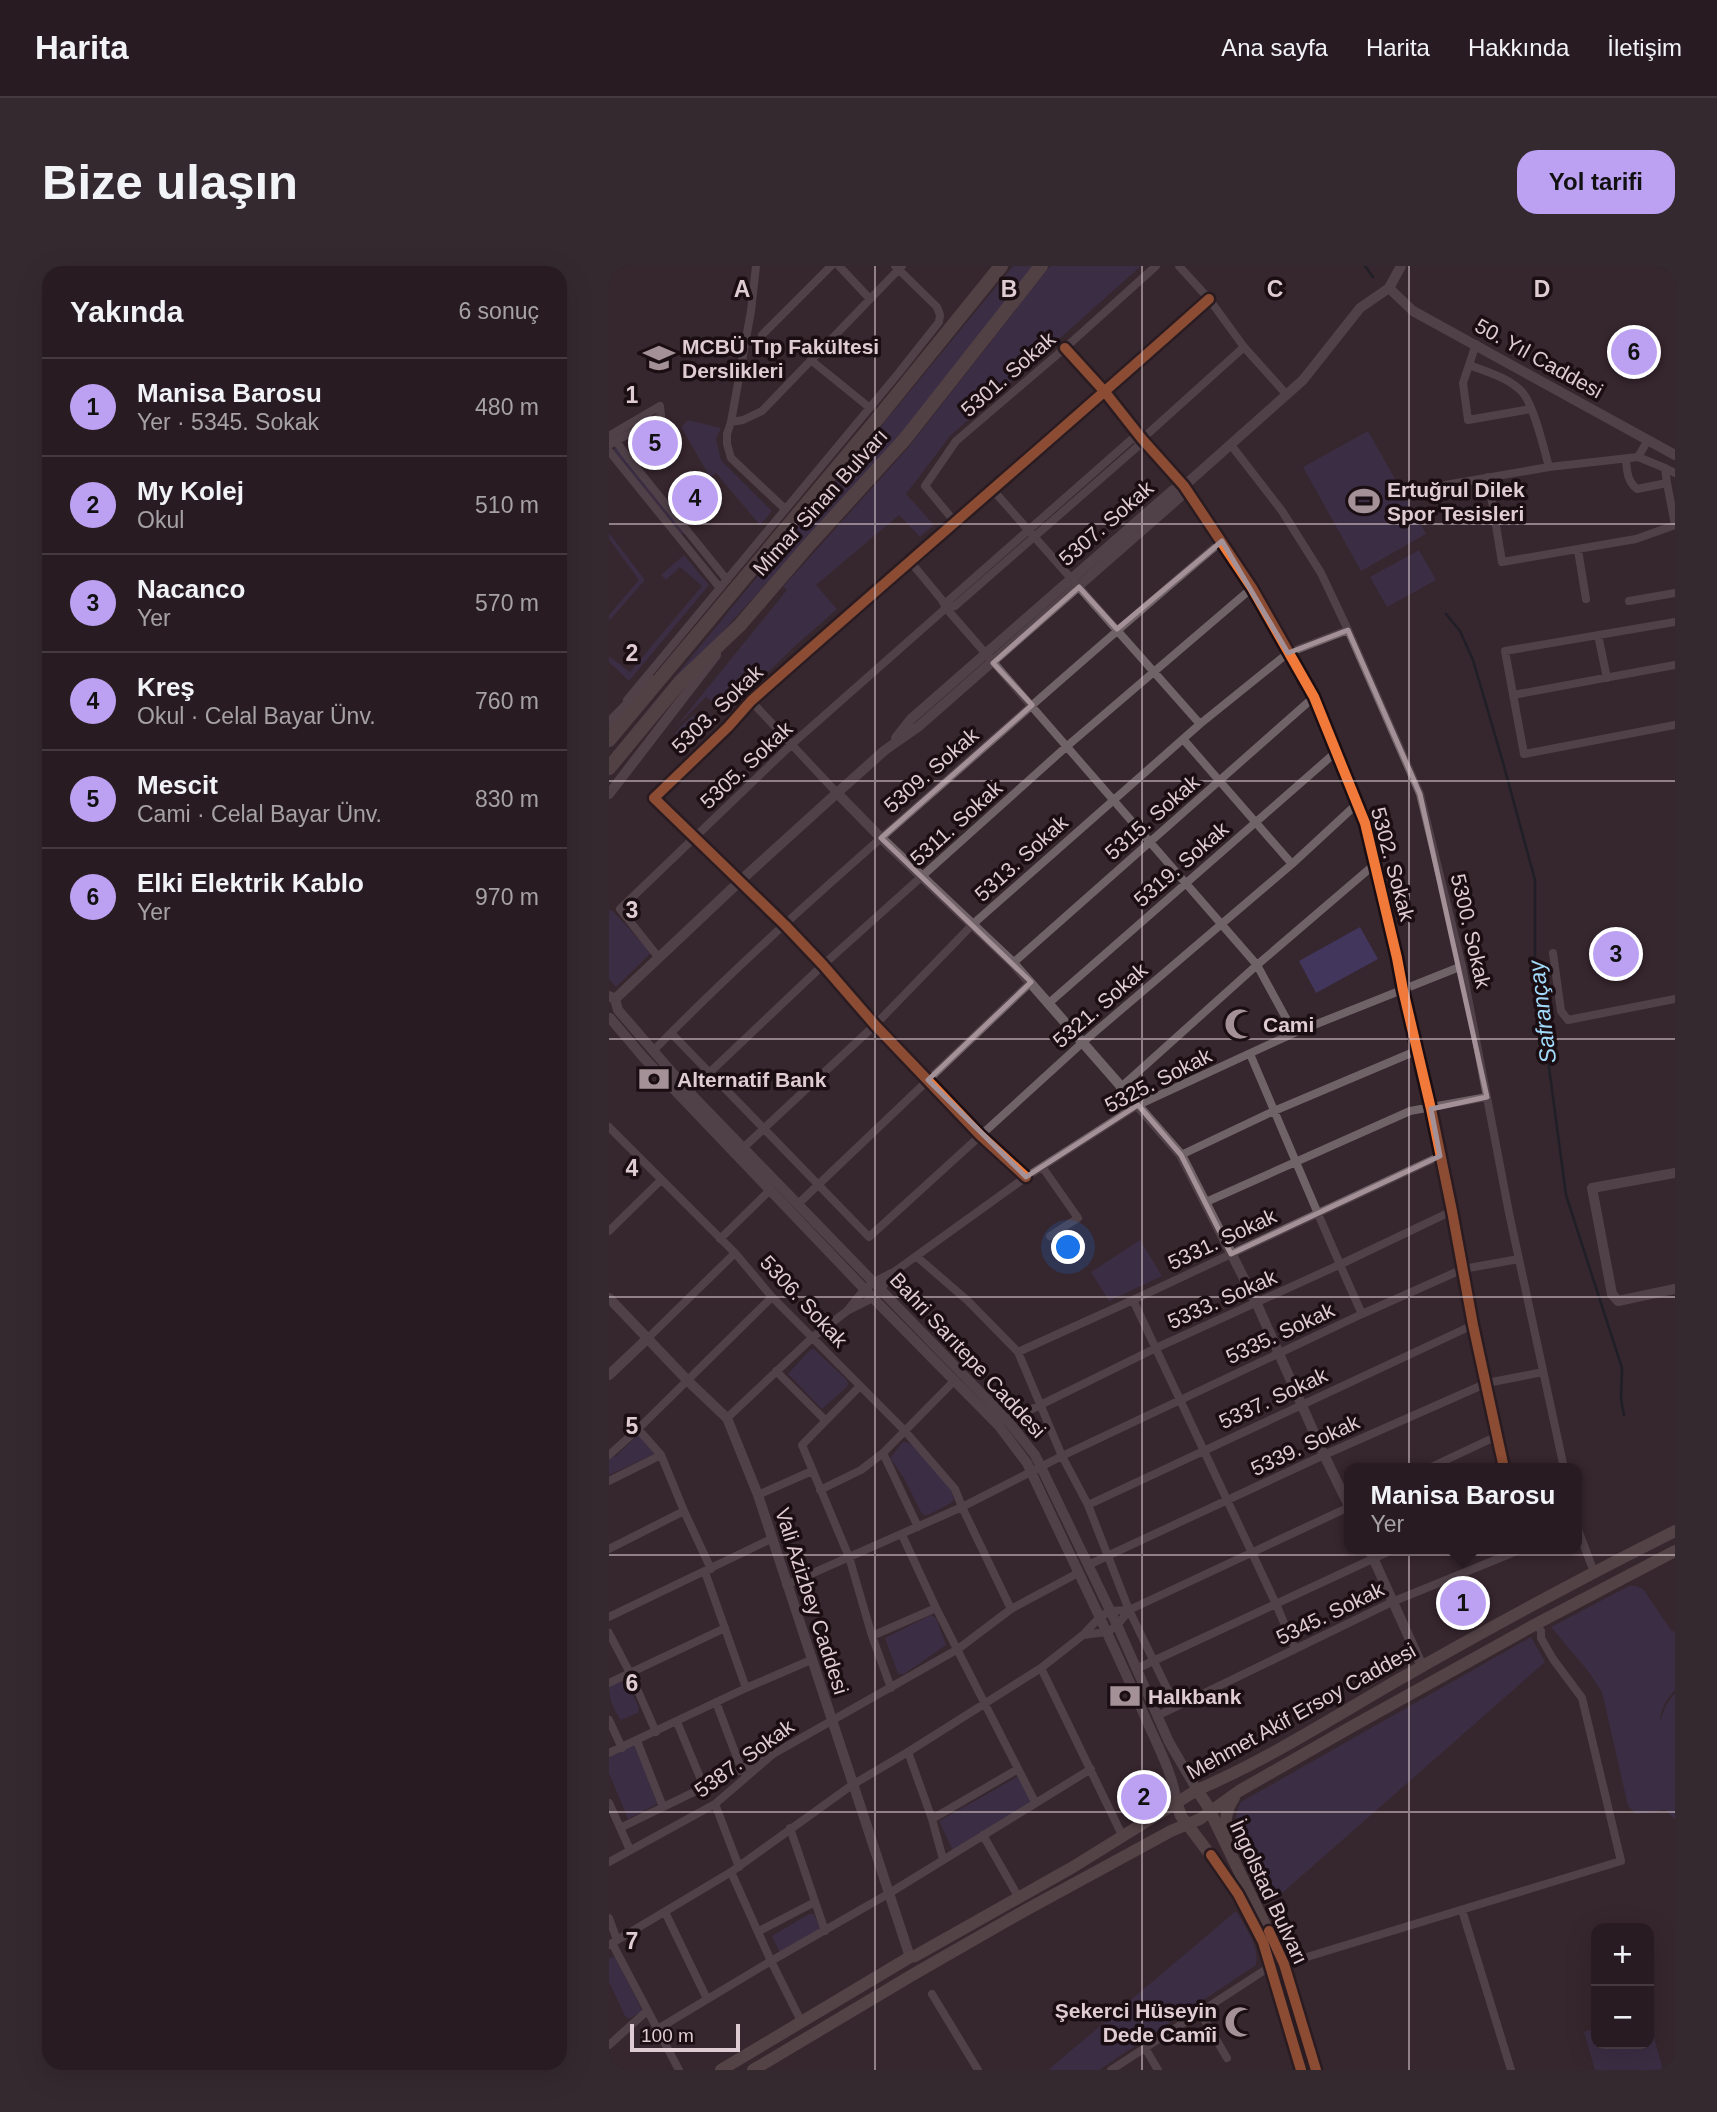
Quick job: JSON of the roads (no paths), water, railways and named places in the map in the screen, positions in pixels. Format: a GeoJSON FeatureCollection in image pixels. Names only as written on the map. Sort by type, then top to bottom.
{"type":"FeatureCollection","features":[{"type":"Feature","properties":{"kind":"highway","name":"Mimar Sinan Bulvarı"},"geometry":{"type":"LineString","coordinates":[[609,740],[725,588],[916,372],[1001,266]]}},
{"type":"Feature","properties":{"kind":"highway","name":"Mimar Sinan Bulvarı"},"geometry":{"type":"LineString","coordinates":[[609,768],[681,681],[740,625],[905,439],[1041,266]]}},
{"type":"Feature","properties":{"kind":"main road"},"geometry":{"type":"LineString","coordinates":[[611,722],[660,672],[725,588]]}},
{"type":"Feature","properties":{"kind":"main road"},"geometry":{"type":"LineString","coordinates":[[609,793],[740,625]]}},
{"type":"Feature","properties":{"kind":"main road","name":"Bahri Sarıtepe Caddesi"},"geometry":{"type":"LineString","coordinates":[[612,1008],[798,1204],[1036,1470],[1088,1565],[1105,1614],[1106,1633],[1160,1753],[1175,1791],[1176,1802]]}},
{"type":"Feature","properties":{"kind":"main road","name":"Bahri Sarıtepe Caddesi"},"geometry":{"type":"LineString","coordinates":[[612,1008],[644,1058],[770,1190],[1008,1421],[1035,1455],[1036,1470],[1078,1573],[1105,1614],[1118,1627],[1157,1717],[1197,1790]]}},
{"type":"Feature","properties":{"kind":"main road","name":"Mehmet Akif Ersoy Caddesi"},"geometry":{"type":"LineString","coordinates":[[721,2070],[910,1958],[1123,1837],[1197,1790],[1291,1741],[1594,1572],[1675,1531]]}},
{"type":"Feature","properties":{"kind":"main road","name":"Mehmet Akif Ersoy Caddesi"},"geometry":{"type":"LineString","coordinates":[[753,2070],[1024,1911],[1171,1831],[1189,1825],[1239,1791],[1536,1624],[1675,1551]]}},
{"type":"Feature","properties":{"kind":"main road","name":"İngolstad Bulvarı"},"geometry":{"type":"LineString","coordinates":[[1197,1790],[1262,1915],[1284,1964],[1316,2070]]}},
{"type":"Feature","properties":{"kind":"main road"},"geometry":{"type":"LineString","coordinates":[[1235,1864],[1226,1834],[1226,1823],[1228,1807],[1239,1791]]}},
{"type":"Feature","properties":{"kind":"main road","name":"İngolstad Bulvarı"},"geometry":{"type":"LineString","coordinates":[[1176,1802],[1181,1816],[1238,1894],[1263,1942],[1301,2070]]}},
{"type":"Feature","properties":{"kind":"main road"},"geometry":{"type":"LineString","coordinates":[[1171,1831],[1187,1835],[1211,1855]]}},
{"type":"Feature","properties":{"kind":"main road"},"geometry":{"type":"LineString","coordinates":[[910,1958],[922,1962],[917,1972]]}},
{"type":"Feature","properties":{"kind":"street"},"geometry":{"type":"LineString","coordinates":[[756,266],[751,311],[727,444],[731,458],[785,509]]}},
{"type":"Feature","properties":{"kind":"street"},"geometry":{"type":"LineString","coordinates":[[762,335],[831,266]]}},
{"type":"Feature","properties":{"kind":"street"},"geometry":{"type":"LineString","coordinates":[[839,266],[870,299]]}},
{"type":"Feature","properties":{"kind":"street","name":"5301. Sokak"},"geometry":{"type":"LineString","coordinates":[[954,521],[925,486],[956,441],[1156,266]]}},
{"type":"Feature","properties":{"kind":"street"},"geometry":{"type":"LineString","coordinates":[[1179,266],[1209,299],[1244,347],[1287,395]]}},
{"type":"Feature","properties":{"kind":"street"},"geometry":{"type":"LineString","coordinates":[[1185,486],[1303,380],[1360,307],[1389,288],[1401,266]]}},
{"type":"Feature","properties":{"kind":"street"},"geometry":{"type":"LineString","coordinates":[[612,439],[725,588],[785,509],[939,322],[937,307],[899,267],[762,411],[743,420],[731,422]]}},
{"type":"Feature","properties":{"kind":"street","name":"50. Yıl Caddesi"},"geometry":{"type":"LineString","coordinates":[[1389,288],[1412,311],[1675,455]]}},
{"type":"Feature","properties":{"kind":"street","name":"5303. Sokak"},"geometry":{"type":"LineString","coordinates":[[1026,1177],[980,1135],[785,925],[653,798],[728,727],[751,701],[1209,299]]}},
{"type":"Feature","properties":{"kind":"street"},"geometry":{"type":"LineString","coordinates":[[1476,344],[1463,383],[1468,421],[1531,409]]}},
{"type":"Feature","properties":{"kind":"street","name":"5305. Sokak"},"geometry":{"type":"LineString","coordinates":[[659,958],[620,909],[792,744],[946,608],[948,601],[1032,533],[1132,439],[1142,439],[1244,347]]}},
{"type":"Feature","properties":{"kind":"street","name":"5302. Sokak"},"geometry":{"type":"LineString","coordinates":[[1065,348],[1185,486],[1222,541],[1314,697],[1358,803],[1375,864],[1431,1109],[1503,1463]]}},
{"type":"Feature","properties":{"kind":"street"},"geometry":{"type":"LineString","coordinates":[[812,361],[870,408]]}},
{"type":"Feature","properties":{"kind":"street"},"geometry":{"type":"LineString","coordinates":[[1469,365],[1514,385],[1524,394],[1549,467]]}},
{"type":"Feature","properties":{"kind":"street"},"geometry":{"type":"LineString","coordinates":[[897,375],[916,372]]}},
{"type":"Feature","properties":{"kind":"street"},"geometry":{"type":"LineString","coordinates":[[660,406],[661,416],[612,439],[660,406]]}},
{"type":"Feature","properties":{"kind":"street"},"geometry":{"type":"LineString","coordinates":[[1638,457],[1648,440]]}},
{"type":"Feature","properties":{"kind":"street","name":"5300. Sokak"},"geometry":{"type":"LineString","coordinates":[[1231,445],[1288,522],[1321,573],[1420,794],[1462,966],[1519,1259],[1563,1463]]}},
{"type":"Feature","properties":{"kind":"street"},"geometry":{"type":"LineString","coordinates":[[609,451],[690,542]]}},
{"type":"Feature","properties":{"kind":"street"},"geometry":{"type":"LineString","coordinates":[[1445,485],[1549,467],[1638,457],[1675,474]]}},
{"type":"Feature","properties":{"kind":"street"},"geometry":{"type":"LineString","coordinates":[[1626,459],[1628,478],[1637,489],[1667,483]]}},
{"type":"Feature","properties":{"kind":"street"},"geometry":{"type":"LineString","coordinates":[[1488,477],[1502,562],[1636,539],[1675,525],[1665,468]]}},
{"type":"Feature","properties":{"kind":"street","name":"5307. Sokak"},"geometry":{"type":"LineString","coordinates":[[989,658],[1071,579],[1173,490],[1185,486]]}},
{"type":"Feature","properties":{"kind":"street","name":"5307. Sokak"},"geometry":{"type":"LineString","coordinates":[[612,1008],[659,958],[739,882],[885,750],[911,719],[1079,587],[1180,497],[1185,486]]}},
{"type":"Feature","properties":{"kind":"street"},"geometry":{"type":"LineString","coordinates":[[992,489],[1200,724]]}},
{"type":"Feature","properties":{"kind":"street","name":"5309. Sokak"},"geometry":{"type":"LineString","coordinates":[[654,1050],[881,838],[1117,629],[1222,541]]}},
{"type":"Feature","properties":{"kind":"street"},"geometry":{"type":"LineString","coordinates":[[1578,550],[1586,599]]}},
{"type":"Feature","properties":{"kind":"street"},"geometry":{"type":"LineString","coordinates":[[909,560],[946,608],[1257,965],[1294,1033]]}},
{"type":"Feature","properties":{"kind":"street","name":"5311. Sokak"},"geometry":{"type":"LineString","coordinates":[[689,1092],[823,965],[1066,747],[1252,588]]}},
{"type":"Feature","properties":{"kind":"street"},"geometry":{"type":"LineString","coordinates":[[1629,601],[1675,593]]}},
{"type":"Feature","properties":{"kind":"street"},"geometry":{"type":"LineString","coordinates":[[1675,622],[1505,651],[1524,754],[1675,725]]}},
{"type":"Feature","properties":{"kind":"street","name":"5313. Sokak"},"geometry":{"type":"LineString","coordinates":[[743,1148],[875,1024],[973,925],[1200,724],[1288,653],[1348,630]]}},
{"type":"Feature","properties":{"kind":"street"},"geometry":{"type":"LineString","coordinates":[[1598,635],[1607,678]]}},
{"type":"Feature","properties":{"kind":"street"},"geometry":{"type":"LineString","coordinates":[[1513,695],[1675,665]]}},
{"type":"Feature","properties":{"kind":"street","name":"5315. Sokak"},"geometry":{"type":"LineString","coordinates":[[1013,963],[1314,697]]}},
{"type":"Feature","properties":{"kind":"street"},"geometry":{"type":"LineString","coordinates":[[751,701],[881,838],[1031,982],[1120,1088],[1181,1155],[1256,1302],[1344,1497]]}},
{"type":"Feature","properties":{"kind":"street"},"geometry":{"type":"LineString","coordinates":[[1183,739],[1292,864]]}},
{"type":"Feature","properties":{"kind":"street","name":"5319. Sokak"},"geometry":{"type":"LineString","coordinates":[[1049,1003],[1336,752]]}},
{"type":"Feature","properties":{"kind":"street","name":"5321. Sokak"},"geometry":{"type":"LineString","coordinates":[[817,1185],[869,1237],[1082,1043],[1292,864],[1358,803]]}},
{"type":"Feature","properties":{"kind":"street"},"geometry":{"type":"LineString","coordinates":[[1120,1088],[1375,864]]}},
{"type":"Feature","properties":{"kind":"street"},"geometry":{"type":"LineString","coordinates":[[1553,953],[1561,1011],[1568,1020],[1675,999]]}},
{"type":"Feature","properties":{"kind":"street","name":"5325. Sokak"},"geometry":{"type":"LineString","coordinates":[[727,1418],[813,1338],[894,1272],[1026,1177],[1138,1105],[1294,1033],[1462,966]]}},
{"type":"Feature","properties":{"kind":"street"},"geometry":{"type":"LineString","coordinates":[[798,1204],[1031,982]]}},
{"type":"Feature","properties":{"kind":"street"},"geometry":{"type":"LineString","coordinates":[[671,1033],[817,1185]]}},
{"type":"Feature","properties":{"kind":"street"},"geometry":{"type":"LineString","coordinates":[[1181,1155],[1274,1111],[1416,1051]]}},
{"type":"Feature","properties":{"kind":"street"},"geometry":{"type":"LineString","coordinates":[[1250,1054],[1362,1314]]}},
{"type":"Feature","properties":{"kind":"street"},"geometry":{"type":"LineString","coordinates":[[1206,1202],[1410,1111],[1487,1097]]}},
{"type":"Feature","properties":{"kind":"street","name":"5306. Sokak"},"geometry":{"type":"LineString","coordinates":[[610,1129],[905,1431],[955,1489],[1011,1609]]}},
{"type":"Feature","properties":{"kind":"street","name":"5331. Sokak"},"geometry":{"type":"LineString","coordinates":[[1019,1352],[1440,1156]]}},
{"type":"Feature","properties":{"kind":"street"},"geometry":{"type":"LineString","coordinates":[[1043,1168],[1079,1218],[1050,1236]]}},
{"type":"Feature","properties":{"kind":"street"},"geometry":{"type":"LineString","coordinates":[[1675,1173],[1592,1188],[1612,1294],[1618,1301],[1675,1289]]}},
{"type":"Feature","properties":{"kind":"street"},"geometry":{"type":"LineString","coordinates":[[609,1231],[661,1180]]}},
{"type":"Feature","properties":{"kind":"street"},"geometry":{"type":"LineString","coordinates":[[720,1239],[770,1190]]}},
{"type":"Feature","properties":{"kind":"street","name":"5333. Sokak"},"geometry":{"type":"LineString","coordinates":[[1008,1421],[1156,1348],[1452,1211]]}},
{"type":"Feature","properties":{"kind":"street"},"geometry":{"type":"LineString","coordinates":[[609,1375],[734,1253]]}},
{"type":"Feature","properties":{"kind":"street"},"geometry":{"type":"LineString","coordinates":[[916,1256],[968,1301],[1019,1352],[1062,1457],[1088,1505],[1129,1610],[1176,1707]]}},
{"type":"Feature","properties":{"kind":"street","name":"5335. Sokak"},"geometry":{"type":"LineString","coordinates":[[786,1585],[962,1507],[1179,1400],[1463,1269],[1519,1259]]}},
{"type":"Feature","properties":{"kind":"street"},"geometry":{"type":"LineString","coordinates":[[609,1455],[772,1297]]}},
{"type":"Feature","properties":{"kind":"street","name":"Vali Azizbey Caddesi"},"geometry":{"type":"LineString","coordinates":[[609,1298],[727,1418],[758,1495],[910,1958]]}},
{"type":"Feature","properties":{"kind":"street"},"geometry":{"type":"LineString","coordinates":[[1133,1300],[1295,1649]]}},
{"type":"Feature","properties":{"kind":"street","name":"5337. Sokak"},"geometry":{"type":"LineString","coordinates":[[1088,1505],[1473,1325]]}},
{"type":"Feature","properties":{"kind":"street"},"geometry":{"type":"LineString","coordinates":[[776,1371],[825,1420]]}},
{"type":"Feature","properties":{"kind":"street","name":"5339. Sokak"},"geometry":{"type":"LineString","coordinates":[[1088,1565],[1324,1455],[1487,1383],[1543,1373]]}},
{"type":"Feature","properties":{"kind":"street"},"geometry":{"type":"LineString","coordinates":[[820,1490],[861,1470],[883,1453],[955,1380]]}},
{"type":"Feature","properties":{"kind":"street"},"geometry":{"type":"LineString","coordinates":[[860,1386],[802,1445],[849,1557],[872,1636],[891,1688]]}},
{"type":"Feature","properties":{"kind":"street"},"geometry":{"type":"LineString","coordinates":[[638,1429],[661,1455],[708,1571],[745,1688]]}},
{"type":"Feature","properties":{"kind":"street"},"geometry":{"type":"LineString","coordinates":[[1439,1463],[1496,1436]]}},
{"type":"Feature","properties":{"kind":"street"},"geometry":{"type":"LineString","coordinates":[[883,1453],[918,1527]]}},
{"type":"Feature","properties":{"kind":"street"},"geometry":{"type":"LineString","coordinates":[[609,1481],[661,1455]]}},
{"type":"Feature","properties":{"kind":"street"},"geometry":{"type":"LineString","coordinates":[[758,1495],[813,1471]]}},
{"type":"Feature","properties":{"kind":"street"},"geometry":{"type":"LineString","coordinates":[[613,1943],[735,1870],[852,1785],[1041,1668],[1105,1614],[1129,1610],[1344,1509]]}},
{"type":"Feature","properties":{"kind":"street"},"geometry":{"type":"LineString","coordinates":[[609,1549],[684,1511]]}},
{"type":"Feature","properties":{"kind":"street"},"geometry":{"type":"LineString","coordinates":[[902,1535],[936,1608],[1035,1802]]}},
{"type":"Feature","properties":{"kind":"street"},"geometry":{"type":"LineString","coordinates":[[609,1617],[771,1539]]}},
{"type":"Feature","properties":{"kind":"street"},"geometry":{"type":"LineString","coordinates":[[1582,1540],[1594,1572]]}},
{"type":"Feature","properties":{"kind":"street"},"geometry":{"type":"LineString","coordinates":[[1136,1668],[1276,1605],[1369,1554]]}},
{"type":"Feature","properties":{"kind":"street"},"geometry":{"type":"LineString","coordinates":[[1371,1554],[1422,1666]]}},
{"type":"Feature","properties":{"kind":"street","name":"5345. Sokak"},"geometry":{"type":"LineString","coordinates":[[1157,1717],[1392,1602],[1510,1554]]}},
{"type":"Feature","properties":{"kind":"street","name":"5387. Sokak"},"geometry":{"type":"LineString","coordinates":[[609,1862],[715,1804],[773,1754],[958,1649],[1011,1609],[1078,1573]]}},
{"type":"Feature","properties":{"kind":"street"},"geometry":{"type":"LineString","coordinates":[[872,1636],[936,1608]]}},
{"type":"Feature","properties":{"kind":"street"},"geometry":{"type":"LineString","coordinates":[[1083,1635],[1106,1633],[1118,1627],[1129,1610]]}},
{"type":"Feature","properties":{"kind":"street"},"geometry":{"type":"LineString","coordinates":[[1284,1964],[1621,1861],[1582,1698],[1553,1659],[1536,1624]]}},
{"type":"Feature","properties":{"kind":"street"},"geometry":{"type":"LineString","coordinates":[[609,1683],[725,1628]]}},
{"type":"Feature","properties":{"kind":"street"},"geometry":{"type":"LineString","coordinates":[[609,1633],[656,1732]]}},
{"type":"Feature","properties":{"kind":"street"},"geometry":{"type":"LineString","coordinates":[[609,1753],[745,1688],[811,1660]]}},
{"type":"Feature","properties":{"kind":"street"},"geometry":{"type":"LineString","coordinates":[[1041,1668],[1123,1837]]}},
{"type":"Feature","properties":{"kind":"street"},"geometry":{"type":"LineString","coordinates":[[716,1702],[744,1780]]}},
{"type":"Feature","properties":{"kind":"street"},"geometry":{"type":"LineString","coordinates":[[609,1720],[622,1748]]}},
{"type":"Feature","properties":{"kind":"street"},"geometry":{"type":"LineString","coordinates":[[677,1722],[704,1787]]}},
{"type":"Feature","properties":{"kind":"street"},"geometry":{"type":"LineString","coordinates":[[637,1741],[663,1807]]}},
{"type":"Feature","properties":{"kind":"street"},"geometry":{"type":"LineString","coordinates":[[908,1752],[943,1859]]}},
{"type":"Feature","properties":{"kind":"street"},"geometry":{"type":"LineString","coordinates":[[620,1828],[773,1754]]}},
{"type":"Feature","properties":{"kind":"street"},"geometry":{"type":"LineString","coordinates":[[932,1819],[1018,1769]]}},
{"type":"Feature","properties":{"kind":"street"},"geometry":{"type":"LineString","coordinates":[[656,2030],[888,1894],[1091,1769]]}},
{"type":"Feature","properties":{"kind":"street"},"geometry":{"type":"LineString","coordinates":[[609,1803],[630,1850]]}},
{"type":"Feature","properties":{"kind":"street"},"geometry":{"type":"LineString","coordinates":[[715,1804],[735,1870],[759,1931],[802,2023]]}},
{"type":"Feature","properties":{"kind":"street"},"geometry":{"type":"LineString","coordinates":[[790,1828],[825,1931]]}},
{"type":"Feature","properties":{"kind":"street"},"geometry":{"type":"LineString","coordinates":[[983,1835],[1019,1898]]}},
{"type":"Feature","properties":{"kind":"street"},"geometry":{"type":"LineString","coordinates":[[759,1931],[815,1902]]}},
{"type":"Feature","properties":{"kind":"street"},"geometry":{"type":"LineString","coordinates":[[1462,1910],[1511,2070]]}},
{"type":"Feature","properties":{"kind":"street"},"geometry":{"type":"LineString","coordinates":[[665,1912],[708,1999]]}},
{"type":"Feature","properties":{"kind":"street"},"geometry":{"type":"LineString","coordinates":[[609,1918],[613,1943],[679,2070]]}},
{"type":"Feature","properties":{"kind":"street"},"geometry":{"type":"LineString","coordinates":[[1111,2070],[1271,1966]]}},
{"type":"Feature","properties":{"kind":"street"},"geometry":{"type":"LineString","coordinates":[[932,1994],[978,2070]]}},
{"type":"Feature","properties":{"kind":"street"},"geometry":{"type":"LineString","coordinates":[[609,2045],[647,2011]]}},
{"type":"Feature","properties":{"kind":"street"},"geometry":{"type":"LineString","coordinates":[[1200,2012],[1227,2058]]}},
{"type":"Feature","properties":{"kind":"street"},"geometry":{"type":"LineString","coordinates":[[1145,2048],[1158,2070]]}},
{"type":"Feature","properties":{"kind":"waterway","name":"Safrançay"},"geometry":{"type":"LineString","coordinates":[[1365,266],[1373,277]]}},
{"type":"Feature","properties":{"kind":"waterway","name":"Safrançay"},"geometry":{"type":"LineString","coordinates":[[1446,614],[1460,631],[1473,660],[1535,880],[1535,962],[1566,1195],[1622,1368],[1621,1399],[1624,1415]]}},
{"type":"Feature","properties":{"kind":"place","name":"Elki Elektrik Kablo"},"geometry":{"type":"Point","coordinates":[1634,352]}},
{"type":"Feature","properties":{"kind":"place","name":"MCBÜ Tıp Fakültesi Derslikleri"},"geometry":{"type":"Point","coordinates":[659,358]}},
{"type":"Feature","properties":{"kind":"place","name":"Mescit"},"geometry":{"type":"Point","coordinates":[655,443]}},
{"type":"Feature","properties":{"kind":"place","name":"Kreş"},"geometry":{"type":"Point","coordinates":[695,498]}},
{"type":"Feature","properties":{"kind":"place","name":"Ertuğrul Dilek Spor Tesisleri"},"geometry":{"type":"Point","coordinates":[1364,501]}},
{"type":"Feature","properties":{"kind":"place","name":"Nacanco"},"geometry":{"type":"Point","coordinates":[1616,954]}},
{"type":"Feature","properties":{"kind":"place","name":"Cami"},"geometry":{"type":"Point","coordinates":[1240,1024]}},
{"type":"Feature","properties":{"kind":"place","name":"Alternatif Bank"},"geometry":{"type":"Point","coordinates":[654,1079]}},
{"type":"Feature","properties":{"kind":"place","name":"Manisa Barosu"},"geometry":{"type":"Point","coordinates":[1463,1603]}},
{"type":"Feature","properties":{"kind":"place","name":"Halkbank"},"geometry":{"type":"Point","coordinates":[1125,1696]}},
{"type":"Feature","properties":{"kind":"place","name":"My Kolej"},"geometry":{"type":"Point","coordinates":[1144,1797]}},
{"type":"Feature","properties":{"kind":"place","name":"Şekerci Hüseyin Dede Camîi"},"geometry":{"type":"Point","coordinates":[1240,2022]}}]}
